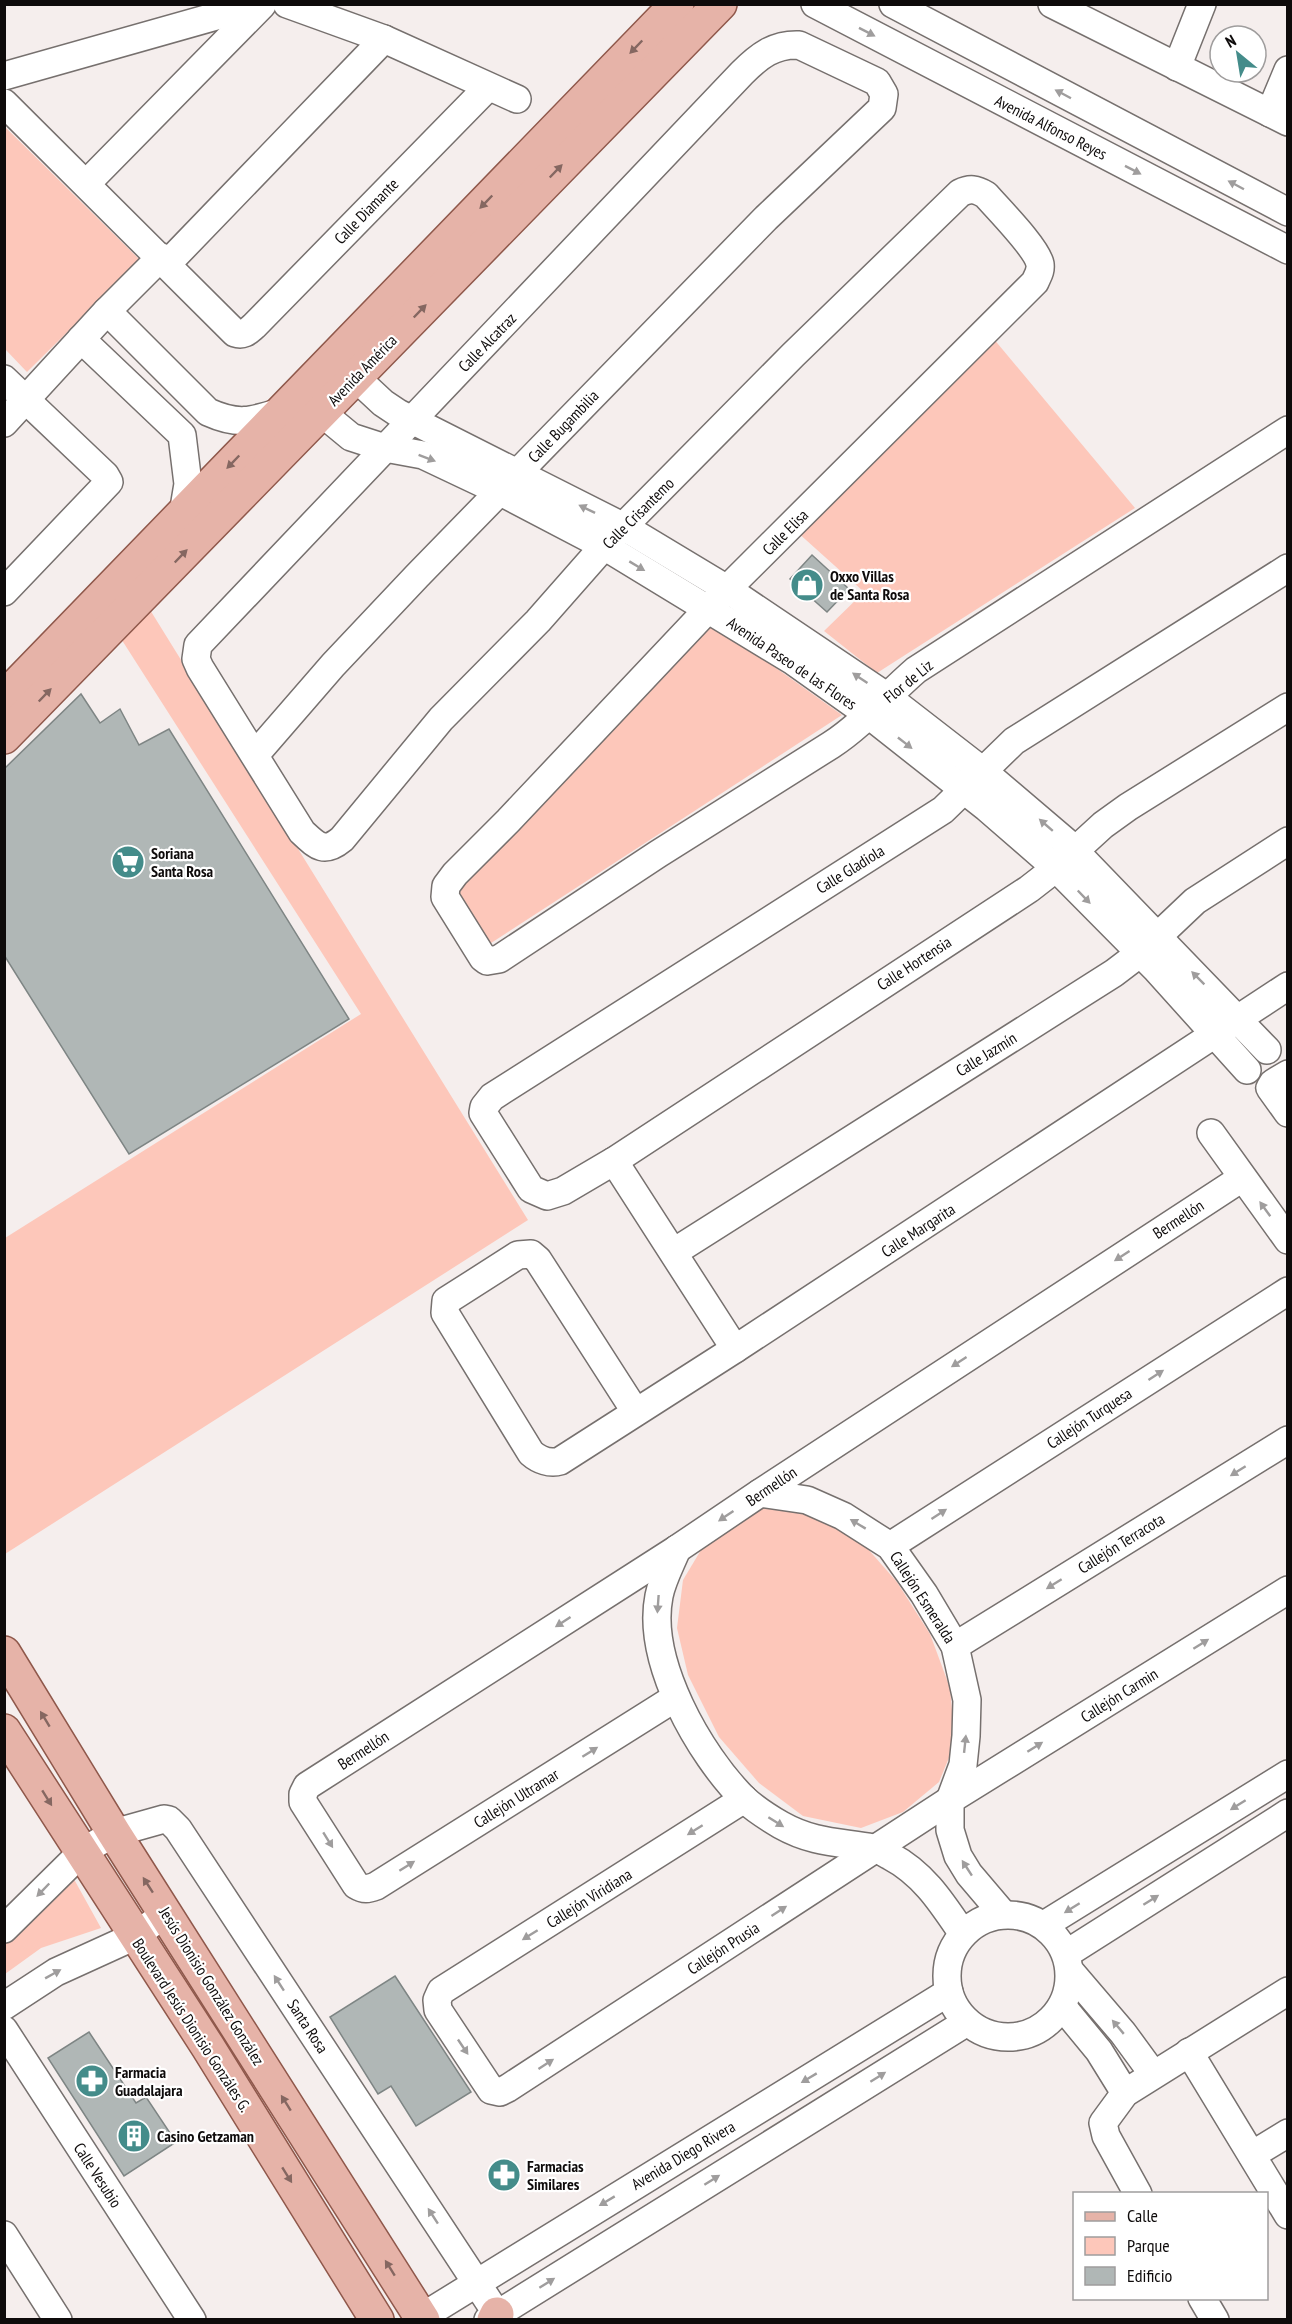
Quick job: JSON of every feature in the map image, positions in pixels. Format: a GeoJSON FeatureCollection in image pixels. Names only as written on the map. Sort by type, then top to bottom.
{"type":"FeatureCollection","features":[{"type":"Feature","properties":{"kind":"main road","name":"Avenida América"},"geometry":{"type":"LineString","coordinates":[[345,367],[677,4]]}},
{"type":"Feature","properties":{"kind":"main road","name":"Avenida América"},"geometry":{"type":"LineString","coordinates":[[103,617],[183,514],[345,367],[720,4]]}},
{"type":"Feature","properties":{"kind":"main road","name":"Avenida América"},"geometry":{"type":"LineString","coordinates":[[4,737],[71,650],[301,406]]}},
{"type":"Feature","properties":{"kind":"main road","name":"Avenida América"},"geometry":{"type":"LineString","coordinates":[[4,698],[71,650]]}},
{"type":"Feature","properties":{"kind":"main road","name":"Jesús Dionisio González González"},"geometry":{"type":"LineString","coordinates":[[4,1653],[114,1833],[420,2319]]}},
{"type":"Feature","properties":{"kind":"main road","name":"Boulevard Jesús Dionisio Gonzáles G."},"geometry":{"type":"LineString","coordinates":[[4,1731],[208,2048],[377,2319]]}},
{"type":"Feature","properties":{"kind":"street"},"geometry":{"type":"LineString","coordinates":[[4,76],[260,4]]}},
{"type":"Feature","properties":{"kind":"street"},"geometry":{"type":"LineString","coordinates":[[86,184],[260,4]]}},
{"type":"Feature","properties":{"kind":"street"},"geometry":{"type":"LineString","coordinates":[[287,4],[384,39],[517,99]]}},
{"type":"Feature","properties":{"kind":"street","name":"Avenida Alfonso Reyes"},"geometry":{"type":"LineString","coordinates":[[815,4],[1287,250]]}},
{"type":"Feature","properties":{"kind":"street","name":"Avenida Alfonso Reyes"},"geometry":{"type":"LineString","coordinates":[[893,4],[1287,212]]}},
{"type":"Feature","properties":{"kind":"street"},"geometry":{"type":"LineString","coordinates":[[1177,67],[1202,4]]}},
{"type":"Feature","properties":{"kind":"street"},"geometry":{"type":"LineString","coordinates":[[1058,6],[1279,117],[1287,70]]}},
{"type":"Feature","properties":{"kind":"street"},"geometry":{"type":"LineString","coordinates":[[4,423],[107,311],[164,261],[384,39]]}},
{"type":"Feature","properties":{"kind":"street","name":"Calle Bugambilia"},"geometry":{"type":"LineString","coordinates":[[255,755],[333,665],[508,483],[766,218],[882,108],[884,94],[877,82],[799,45],[789,44],[767,50]]}},
{"type":"Feature","properties":{"kind":"street","name":"Calle Alcatraz"},"geometry":{"type":"LineString","coordinates":[[255,755],[200,668],[196,653],[198,645],[734,80],[767,50]]}},
{"type":"Feature","properties":{"kind":"street","name":"Calle Diamante"},"geometry":{"type":"LineString","coordinates":[[164,261],[235,333],[244,334],[488,87]]}},
{"type":"Feature","properties":{"kind":"street"},"geometry":{"type":"LineString","coordinates":[[4,103],[164,261]]}},
{"type":"Feature","properties":{"kind":"street","name":"Calle Elisa"},"geometry":{"type":"LineString","coordinates":[[503,957],[494,961],[487,961],[483,958],[447,903],[446,886],[454,874],[727,589],[1035,282],[1040,274],[1035,252],[986,195],[976,189],[960,193]]}},
{"type":"Feature","properties":{"kind":"street","name":"Calle Crisantemo"},"geometry":{"type":"LineString","coordinates":[[255,755],[302,832],[325,848],[342,839],[441,719],[538,621],[604,546],[777,371],[960,193]]}},
{"type":"Feature","properties":{"kind":"street"},"geometry":{"type":"LineString","coordinates":[[107,311],[208,412],[227,420],[240,421],[258,419],[301,406]]}},
{"type":"Feature","properties":{"kind":"street"},"geometry":{"type":"LineString","coordinates":[[81,339],[182,435],[188,484],[183,514]]}},
{"type":"Feature","properties":{"kind":"street"},"geometry":{"type":"LineString","coordinates":[[133,389],[158,363]]}},
{"type":"Feature","properties":{"kind":"street","name":"Avenida Paseo de las Flores"},"geometry":{"type":"LineString","coordinates":[[345,367],[382,403],[412,420],[604,546],[793,661],[878,706],[984,772],[1148,946],[1228,1027]]}},
{"type":"Feature","properties":{"kind":"street"},"geometry":{"type":"LineString","coordinates":[[4,379],[105,475],[109,482],[4,592]]}},
{"type":"Feature","properties":{"kind":"street","name":"Avenida Paseo de las Flores"},"geometry":{"type":"LineString","coordinates":[[301,406],[351,436],[385,448],[423,455],[508,483],[624,527],[727,589],[878,706],[964,790],[1065,859]]}},
{"type":"Feature","properties":{"kind":"street"},"geometry":{"type":"LineString","coordinates":[[182,435],[208,412]]}},
{"type":"Feature","properties":{"kind":"street","name":"Flor de Liz"},"geometry":{"type":"LineString","coordinates":[[503,957],[658,854],[853,731],[916,670],[1287,430]]}},
{"type":"Feature","properties":{"kind":"street","name":"Calle Gladiola"},"geometry":{"type":"LineString","coordinates":[[531,1189],[483,1113],[484,1107],[492,1096],[943,810],[1014,741],[1287,568]]}},
{"type":"Feature","properties":{"kind":"street","name":"Calle Hortensia"},"geometry":{"type":"LineString","coordinates":[[531,1189],[541,1195],[555,1196],[614,1161],[1029,889],[1128,807],[1287,707]]}},
{"type":"Feature","properties":{"kind":"street","name":"Calle Jazmín"},"geometry":{"type":"LineString","coordinates":[[674,1252],[1114,973],[1148,946],[1203,895],[1287,841]]}},
{"type":"Feature","properties":{"kind":"street","name":"Calle Margarita"},"geometry":{"type":"LineString","coordinates":[[635,1411],[538,1260],[526,1253],[518,1255],[446,1301],[445,1313],[531,1453],[544,1461],[560,1461],[1228,1027],[1287,986]]}},
{"type":"Feature","properties":{"kind":"street"},"geometry":{"type":"LineString","coordinates":[[1228,1027],[1267,1050]]}},
{"type":"Feature","properties":{"kind":"street"},"geometry":{"type":"LineString","coordinates":[[1228,1027],[1247,1070]]}},
{"type":"Feature","properties":{"kind":"street"},"geometry":{"type":"LineString","coordinates":[[1279,1080],[1271,1091],[1287,1113]]}},
{"type":"Feature","properties":{"kind":"street"},"geometry":{"type":"LineString","coordinates":[[1211,1133],[1287,1240]]}},
{"type":"Feature","properties":{"kind":"street"},"geometry":{"type":"LineString","coordinates":[[614,1161],[735,1349]]}},
{"type":"Feature","properties":{"kind":"street","name":"Bermellón"},"geometry":{"type":"LineString","coordinates":[[356,1885],[303,1802],[303,1794],[307,1786],[677,1549],[1242,1178]]}},
{"type":"Feature","properties":{"kind":"street","name":"Callejón Turquesa"},"geometry":{"type":"LineString","coordinates":[[890,1546],[1287,1291]]}},
{"type":"Feature","properties":{"kind":"street","name":"Callejón Terracota"},"geometry":{"type":"LineString","coordinates":[[955,1646],[1287,1440]]}},
{"type":"Feature","properties":{"kind":"street","name":"Callejón Esmeralda"},"geometry":{"type":"LineString","coordinates":[[760,1493],[807,1500],[843,1516],[890,1546],[924,1594],[955,1646],[967,1700],[963,1765],[950,1800],[950,1830],[958,1856],[969,1874],[1003,1914]]}},
{"type":"Feature","properties":{"kind":"street"},"geometry":{"type":"LineString","coordinates":[[677,1549],[659,1595],[657,1620],[663,1662],[675,1698],[699,1739],[744,1799],[782,1826],[810,1839],[839,1845],[876,1848],[916,1873],[934,1890],[963,1934]]}},
{"type":"Feature","properties":{"kind":"street","name":"Callejón Carmin"},"geometry":{"type":"LineString","coordinates":[[950,1800],[1287,1590]]}},
{"type":"Feature","properties":{"kind":"street","name":"Callejón Ultramar"},"geometry":{"type":"LineString","coordinates":[[356,1885],[361,1889],[376,1886],[675,1698]]}},
{"type":"Feature","properties":{"kind":"street"},"geometry":{"type":"LineString","coordinates":[[1044,1925],[1287,1774]]}},
{"type":"Feature","properties":{"kind":"street","name":"Callejón Viridiana"},"geometry":{"type":"LineString","coordinates":[[495,2092],[491,2090],[438,2010],[437,2000],[441,1992],[744,1799]]}},
{"type":"Feature","properties":{"kind":"street","name":"Callejón Prusia"},"geometry":{"type":"LineString","coordinates":[[495,2092],[508,2088],[950,1800]]}},
{"type":"Feature","properties":{"kind":"street"},"geometry":{"type":"LineString","coordinates":[[1068,1963],[1287,1813]]}},
{"type":"Feature","properties":{"kind":"street","name":"Santa Rosa"},"geometry":{"type":"LineString","coordinates":[[4,1929],[82,1852],[114,1833],[164,1819],[169,1820],[178,1828],[477,2282],[493,2318]]}},
{"type":"Feature","properties":{"kind":"street"},"geometry":{"type":"LineString","coordinates":[[4,2006],[56,1972],[135,1936],[166,1913]]}},
{"type":"Feature","properties":{"kind":"street"},"geometry":{"type":"LineString","coordinates":[[1068,1963],[1069,1990],[1062,2006],[1051,2021],[1035,2031],[1018,2037],[1000,2037],[982,2032],[967,2022],[956,2009],[949,1992],[947,1972],[952,1952],[963,1934],[974,1924],[1003,1914],[1031,1918],[1053,1933],[1068,1963],[1153,2074]]}},
{"type":"Feature","properties":{"kind":"street"},"geometry":{"type":"LineString","coordinates":[[1137,2192],[1106,2136],[1103,2123],[1125,2093],[1287,1991]]}},
{"type":"Feature","properties":{"kind":"street","name":"Avenida Diego Rivera"},"geometry":{"type":"LineString","coordinates":[[420,2319],[949,1992]]}},
{"type":"Feature","properties":{"kind":"street"},"geometry":{"type":"LineString","coordinates":[[1062,2006],[1099,2051],[1125,2093]]}},
{"type":"Feature","properties":{"kind":"street"},"geometry":{"type":"LineString","coordinates":[[493,2318],[967,2022]]}},
{"type":"Feature","properties":{"kind":"street","name":"Calle Vesubio"},"geometry":{"type":"LineString","coordinates":[[4,2030],[192,2319]]}},
{"type":"Feature","properties":{"kind":"street"},"geometry":{"type":"LineString","coordinates":[[1189,2052],[1287,2215]]}},
{"type":"Feature","properties":{"kind":"street"},"geometry":{"type":"LineString","coordinates":[[1252,2155],[1287,2133]]}},
{"type":"Feature","properties":{"kind":"street"},"geometry":{"type":"LineString","coordinates":[[4,2235],[58,2319]]}},
{"type":"Feature","properties":{"kind":"street"},"geometry":{"type":"LineString","coordinates":[[1203,2300],[1215,2319]]}},
{"type":"Feature","properties":{"kind":"green space"},"geometry":{"type":"Polygon","coordinates":[[[4,126],[140,260],[27,372],[5,349],[4,126]]]}},
{"type":"Feature","properties":{"kind":"green space"},"geometry":{"type":"Polygon","coordinates":[[[993,338],[1135,508],[877,673],[824,631],[864,592],[796,531],[993,338]]]}},
{"type":"Feature","properties":{"kind":"green space"},"geometry":{"type":"Polygon","coordinates":[[[147,605],[528,1220],[5,1554],[5,1238],[361,1014],[118,634],[147,605]]]}},
{"type":"Feature","properties":{"kind":"green space"},"geometry":{"type":"Polygon","coordinates":[[[707,619],[842,715],[488,945],[452,895],[707,619]]]}},
{"type":"Feature","properties":{"kind":"green space"},"geometry":{"type":"Polygon","coordinates":[[[795,1505],[860,1540],[897,1582],[930,1634],[950,1688],[955,1743],[939,1782],[903,1812],[861,1828],[803,1816],[759,1783],[719,1737],[688,1675],[677,1628],[683,1580],[704,1545],[758,1508],[795,1505]]]}},
{"type":"Feature","properties":{"kind":"green space"},"geometry":{"type":"Polygon","coordinates":[[[70,1872],[101,1928],[41,1948],[5,1974],[4,1941],[70,1872]]]}},
{"type":"Feature","properties":{"kind":"building"},"geometry":{"type":"Polygon","coordinates":[[[812,555],[849,589],[827,612],[790,579],[812,555]]]}},
{"type":"Feature","properties":{"kind":"building","name":"Soriana Santa Rosa"},"geometry":{"type":"Polygon","coordinates":[[[81,694],[100,723],[120,709],[139,745],[169,729],[349,1019],[129,1154],[4,955],[4,769],[81,694]]]}},
{"type":"Feature","properties":{"kind":"building"},"geometry":{"type":"Polygon","coordinates":[[[395,1976],[471,2092],[416,2126],[391,2086],[378,2094],[330,2017],[395,1976]]]}},
{"type":"Feature","properties":{"kind":"building"},"geometry":{"type":"Polygon","coordinates":[[[89,2032],[136,2103],[146,2097],[176,2142],[124,2176],[48,2058],[89,2032]]]}},
{"type":"Feature","properties":{"kind":"place","name":"Oxxo Villas de Santa Rosa"},"geometry":{"type":"Point","coordinates":[807,585]}},
{"type":"Feature","properties":{"kind":"place","name":"Soriana Santa Rosa"},"geometry":{"type":"Point","coordinates":[128,862]}},
{"type":"Feature","properties":{"kind":"place","name":"Farmacia Guadalajara"},"geometry":{"type":"Point","coordinates":[92,2081]}},
{"type":"Feature","properties":{"kind":"place","name":"Casino Getzaman"},"geometry":{"type":"Point","coordinates":[134,2136]}},
{"type":"Feature","properties":{"kind":"place","name":"Farmacias Similares"},"geometry":{"type":"Point","coordinates":[504,2175]}}]}
